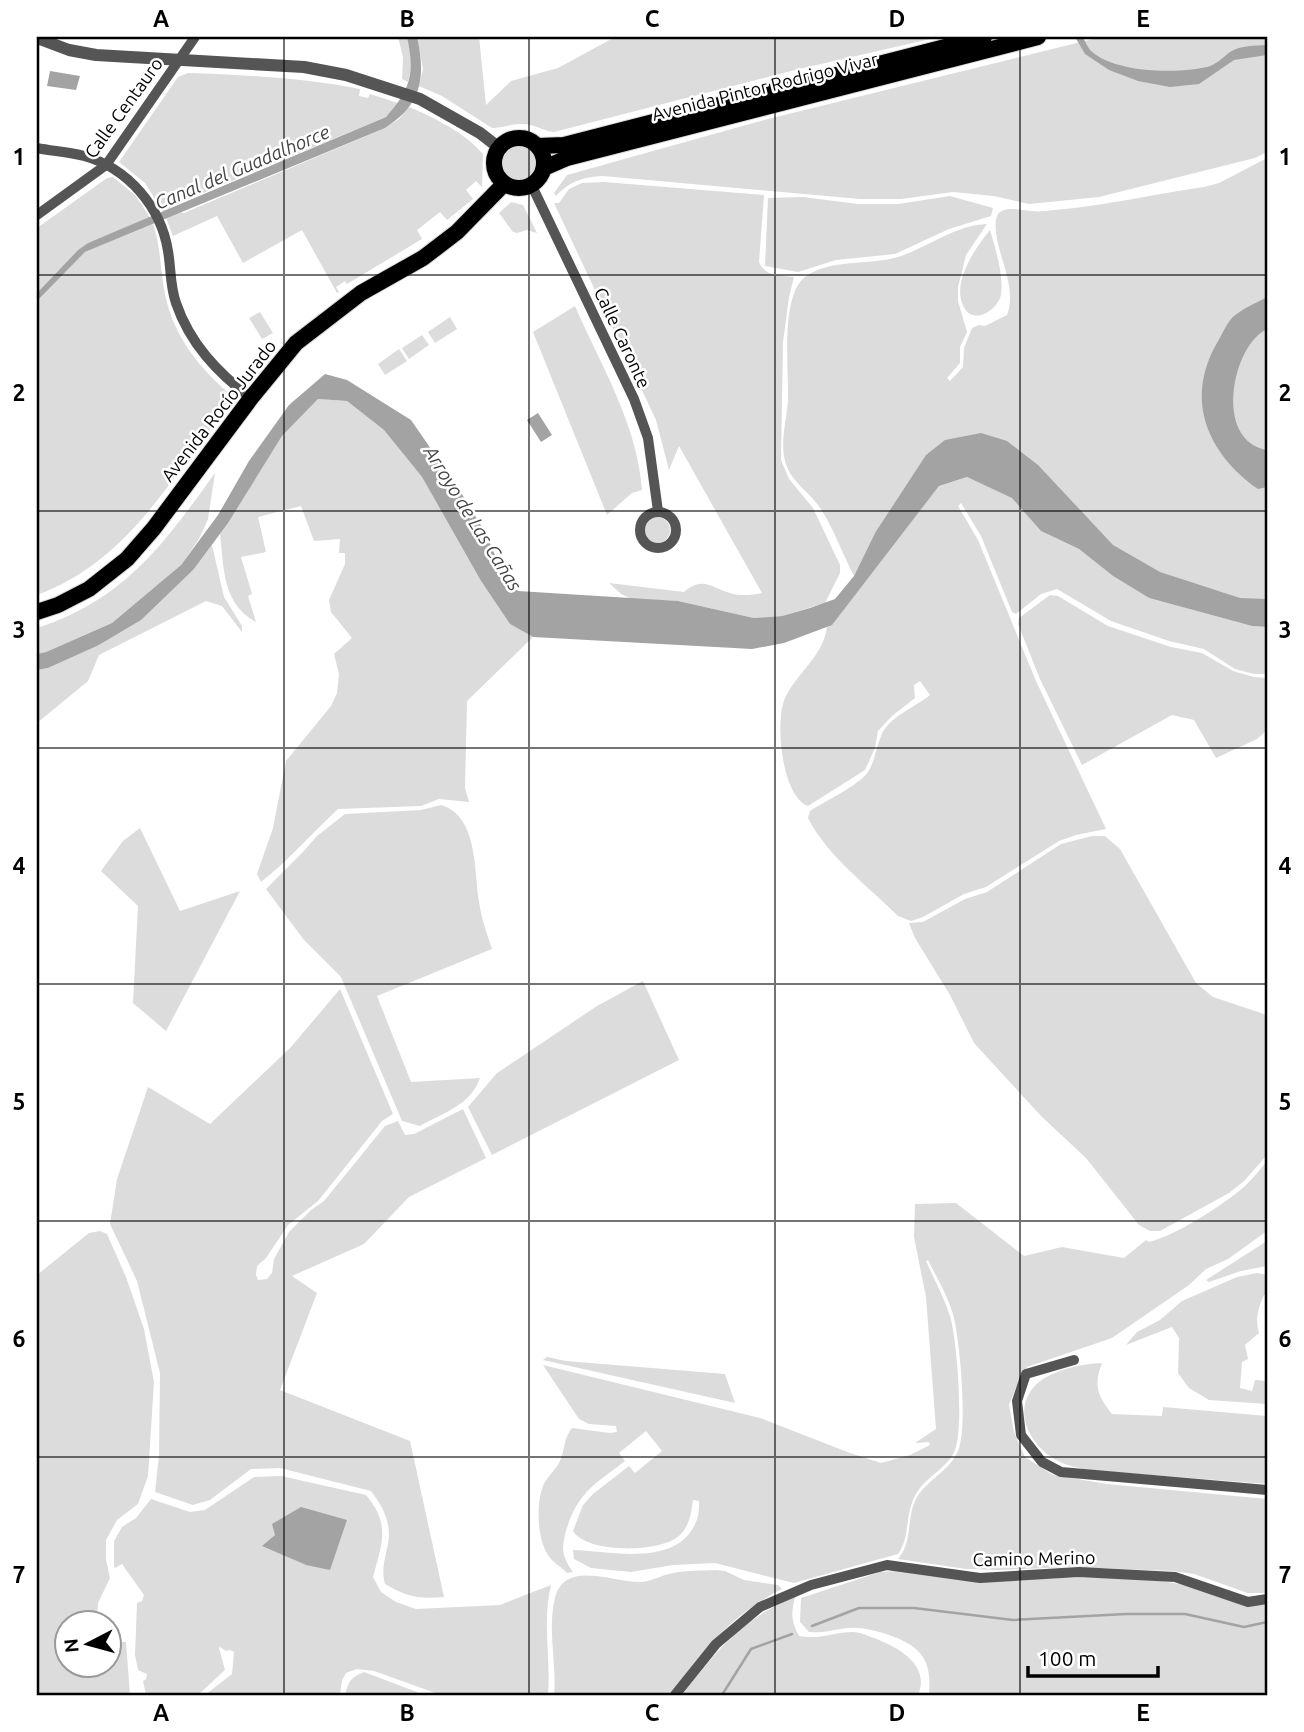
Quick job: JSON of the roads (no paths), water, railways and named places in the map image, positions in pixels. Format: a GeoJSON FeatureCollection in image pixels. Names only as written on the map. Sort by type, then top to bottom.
{"type":"FeatureCollection","features":[{"type":"Feature","properties":{"kind":"main road","name":"Avenida Pintor Rodrigo Vivar"},"geometry":{"type":"LineString","coordinates":[[538,146],[564,145],[984,37]]}},
{"type":"Feature","properties":{"kind":"main road","name":"Avenida Pintor Rodrigo Vivar"},"geometry":{"type":"LineString","coordinates":[[544,168],[567,158],[1038,37]]}},
{"type":"Feature","properties":{"kind":"main road"},"geometry":{"type":"LineString","coordinates":[[518,137],[528,139],[538,146],[544,156],[544,168],[542,175],[532,186],[513,188],[498,178],[493,163],[499,147],[507,140],[518,137]]}},
{"type":"Feature","properties":{"kind":"main road","name":"Avenida Rocío Jurado"},"geometry":{"type":"LineString","coordinates":[[37,612],[89,589],[127,559],[154,528],[251,398],[296,343],[361,293],[423,258],[457,232],[504,184]]}},
{"type":"Feature","properties":{"kind":"street","name":"Calle Centauro"},"geometry":{"type":"LineString","coordinates":[[37,215],[106,165],[195,37]]}},
{"type":"Feature","properties":{"kind":"street"},"geometry":{"type":"LineString","coordinates":[[37,38],[69,50],[96,55],[303,67],[346,75],[419,99],[480,133],[499,147]]}},
{"type":"Feature","properties":{"kind":"street"},"geometry":{"type":"LineString","coordinates":[[37,148],[85,156],[106,165],[133,183],[161,225],[169,251],[172,284],[184,322],[201,352],[217,371],[251,398]]}},
{"type":"Feature","properties":{"kind":"street","name":"Calle Caronte"},"geometry":{"type":"LineString","coordinates":[[532,186],[634,399],[648,438],[659,511]]}},
{"type":"Feature","properties":{"kind":"street"},"geometry":{"type":"LineString","coordinates":[[1074,1360],[1026,1374],[1017,1401],[1021,1435],[1042,1462],[1061,1472],[1267,1490]]}},
{"type":"Feature","properties":{"kind":"street","name":"Camino Merino"},"geometry":{"type":"LineString","coordinates":[[675,1695],[716,1644],[760,1607],[811,1585],[887,1565],[980,1578],[1079,1572],[1175,1577],[1248,1602],[1267,1599]]}},
{"type":"Feature","properties":{"kind":"water"},"geometry":{"type":"Polygon","coordinates":[[[407,37],[417,37],[421,77],[414,100],[407,110],[385,128],[85,252],[37,301],[37,293],[88,243],[386,117],[401,98],[409,80],[411,61],[407,37]]]}},
{"type":"Feature","properties":{"kind":"water"},"geometry":{"type":"Polygon","coordinates":[[[1075,37],[1083,37],[1091,51],[1115,64],[1147,70],[1180,71],[1207,67],[1230,52],[1248,46],[1267,45],[1267,55],[1234,60],[1199,84],[1170,87],[1138,81],[1109,70],[1085,54],[1075,37]]]}},
{"type":"Feature","properties":{"kind":"water"},"geometry":{"type":"Polygon","coordinates":[[[50,71],[80,76],[76,90],[47,86],[50,71]]]}},
{"type":"Feature","properties":{"kind":"water"},"geometry":{"type":"Polygon","coordinates":[[[1267,297],[1267,329],[1255,338],[1245,353],[1237,372],[1234,392],[1234,412],[1239,430],[1250,443],[1267,450],[1267,487],[1258,489],[1226,459],[1214,442],[1202,405],[1202,385],[1207,364],[1229,322],[1242,310],[1267,297]]]}},
{"type":"Feature","properties":{"kind":"water","name":"Arroyo de Las Cañas"},"geometry":{"type":"Polygon","coordinates":[[[325,374],[347,380],[411,420],[460,491],[485,532],[502,571],[518,591],[678,601],[754,618],[782,616],[810,608],[835,599],[854,576],[875,533],[926,455],[945,440],[981,433],[1007,441],[1038,465],[1113,545],[1160,572],[1240,598],[1267,599],[1267,627],[1252,626],[1149,598],[1113,576],[1079,549],[1041,531],[1012,498],[967,477],[939,486],[832,625],[784,643],[752,649],[533,637],[510,624],[481,581],[422,477],[384,430],[347,401],[318,399],[282,436],[228,523],[194,569],[141,620],[97,646],[48,668],[37,670],[37,654],[112,623],[181,565],[218,515],[249,461],[289,405],[325,374]]]}},
{"type":"Feature","properties":{"kind":"water"},"geometry":{"type":"Polygon","coordinates":[[[538,413],[552,435],[541,442],[527,420],[538,413]]]}},
{"type":"Feature","properties":{"kind":"water"},"geometry":{"type":"Polygon","coordinates":[[[301,1507],[347,1520],[330,1570],[306,1565],[262,1546],[275,1535],[272,1524],[301,1507]]]}},
{"type":"Feature","properties":{"kind":"waterway"},"geometry":{"type":"LineString","coordinates":[[812,1626],[859,1608],[914,1608],[1013,1620],[1185,1614],[1244,1627],[1267,1622]]}},
{"type":"Feature","properties":{"kind":"waterway"},"geometry":{"type":"LineString","coordinates":[[722,1695],[751,1649],[792,1634]]}},
{"type":"Feature","properties":{"kind":"water label","name":"Canal del Guadalhorce"},"geometry":{"type":"Point","coordinates":[242,167]}}]}
